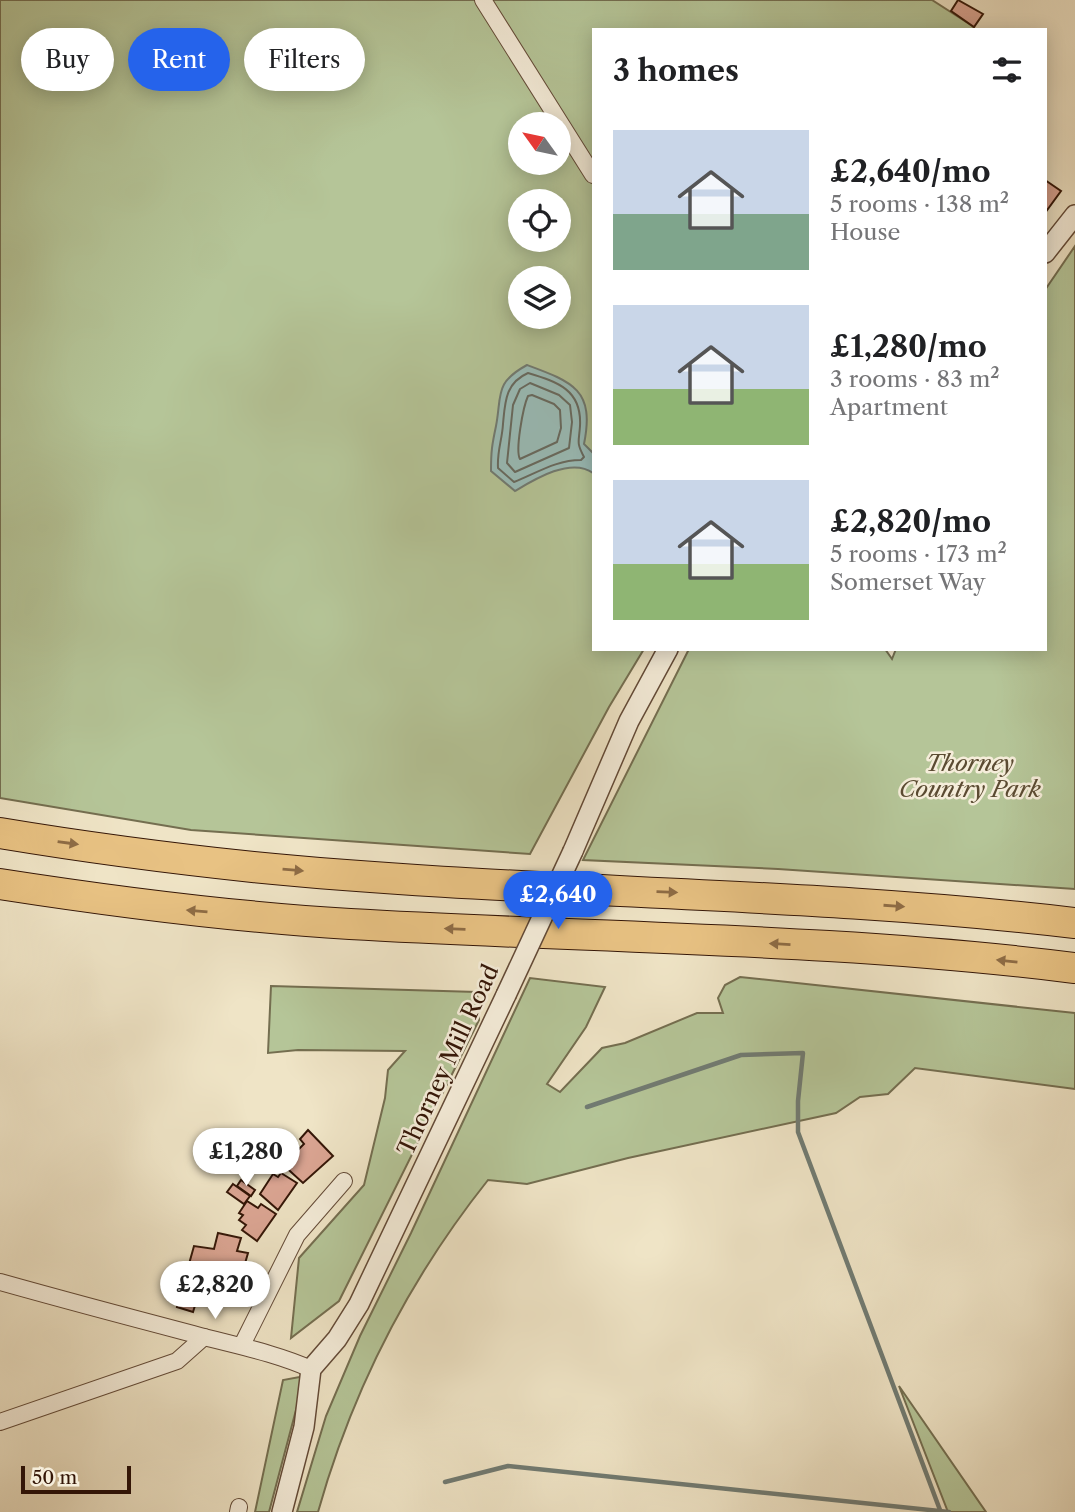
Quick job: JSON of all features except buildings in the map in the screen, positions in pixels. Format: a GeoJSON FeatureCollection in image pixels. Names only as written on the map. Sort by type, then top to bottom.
{"type":"FeatureCollection","features":[{"type":"Feature","properties":{"kind":"highway"},"geometry":{"type":"LineString","coordinates":[[0,833],[159,857],[254,867],[363,876],[943,909],[1075,923]]}},
{"type":"Feature","properties":{"kind":"highway"},"geometry":{"type":"LineString","coordinates":[[0,884],[170,908],[320,922],[847,948],[1075,968]]}},
{"type":"Feature","properties":{"kind":"street"},"geometry":{"type":"LineString","coordinates":[[483,0],[592,173]]}},
{"type":"Feature","properties":{"kind":"street"},"geometry":{"type":"LineString","coordinates":[[1047,250],[1075,215]]}},
{"type":"Feature","properties":{"kind":"street","name":"Thorney Mill Road"},"geometry":{"type":"LineString","coordinates":[[311,1369],[337,1339],[359,1304],[573,851],[629,721],[667,651]]}},
{"type":"Feature","properties":{"kind":"street"},"geometry":{"type":"LineString","coordinates":[[242,1345],[297,1235],[344,1181]]}},
{"type":"Feature","properties":{"kind":"street"},"geometry":{"type":"LineString","coordinates":[[0,1282],[285,1357],[311,1369],[304,1427],[282,1512]]}},
{"type":"Feature","properties":{"kind":"street"},"geometry":{"type":"LineString","coordinates":[[0,1422],[177,1361],[204,1337]]}},
{"type":"Feature","properties":{"kind":"green space"},"geometry":{"type":"Polygon","coordinates":[[[0,0],[932,0],[974,27],[592,28],[592,651],[643,651],[609,707],[530,854],[191,830],[0,798],[0,0]]]}},
{"type":"Feature","properties":{"kind":"green space","name":"Thorney Country Park"},"geometry":{"type":"Polygon","coordinates":[[[1075,246],[1075,889],[778,869],[583,860],[688,651],[886,651],[892,659],[895,651],[1047,651],[1047,287],[1075,246]]]}},
{"type":"Feature","properties":{"kind":"green space"},"geometry":{"type":"Polygon","coordinates":[[[740,977],[1075,1013],[1075,1089],[915,1068],[888,1094],[860,1097],[836,1113],[628,1158],[527,1184],[488,1180],[433,1256],[387,1337],[348,1423],[318,1512],[297,1512],[326,1416],[360,1336],[530,978],[605,987],[586,1027],[547,1084],[560,1092],[602,1048],[625,1043],[697,1013],[723,1013],[718,998],[725,985],[740,977]]]}},
{"type":"Feature","properties":{"kind":"green space"},"geometry":{"type":"Polygon","coordinates":[[[271,986],[477,992],[479,1020],[339,1301],[291,1338],[299,1258],[364,1185],[385,1098],[388,1070],[405,1051],[298,1050],[268,1053],[271,986]]]}},
{"type":"Feature","properties":{"kind":"green space"},"geometry":{"type":"Polygon","coordinates":[[[305,1376],[269,1512],[255,1512],[283,1380],[305,1376]]]}},
{"type":"Feature","properties":{"kind":"green space"},"geometry":{"type":"Polygon","coordinates":[[[899,1386],[986,1512],[948,1512],[899,1386]]]}},
{"type":"Feature","properties":{"kind":"water"},"geometry":{"type":"Polygon","coordinates":[[[527,365],[557,377],[577,391],[586,411],[584,444],[592,452],[592,473],[574,467],[564,468],[515,491],[491,471],[501,391],[516,372],[527,365]]]}},
{"type":"Feature","properties":{"kind":"waterway"},"geometry":{"type":"LineString","coordinates":[[587,1107],[741,1055],[803,1053],[798,1132],[940,1510]]}},
{"type":"Feature","properties":{"kind":"waterway"},"geometry":{"type":"LineString","coordinates":[[445,1482],[508,1466],[949,1512]]}}]}
